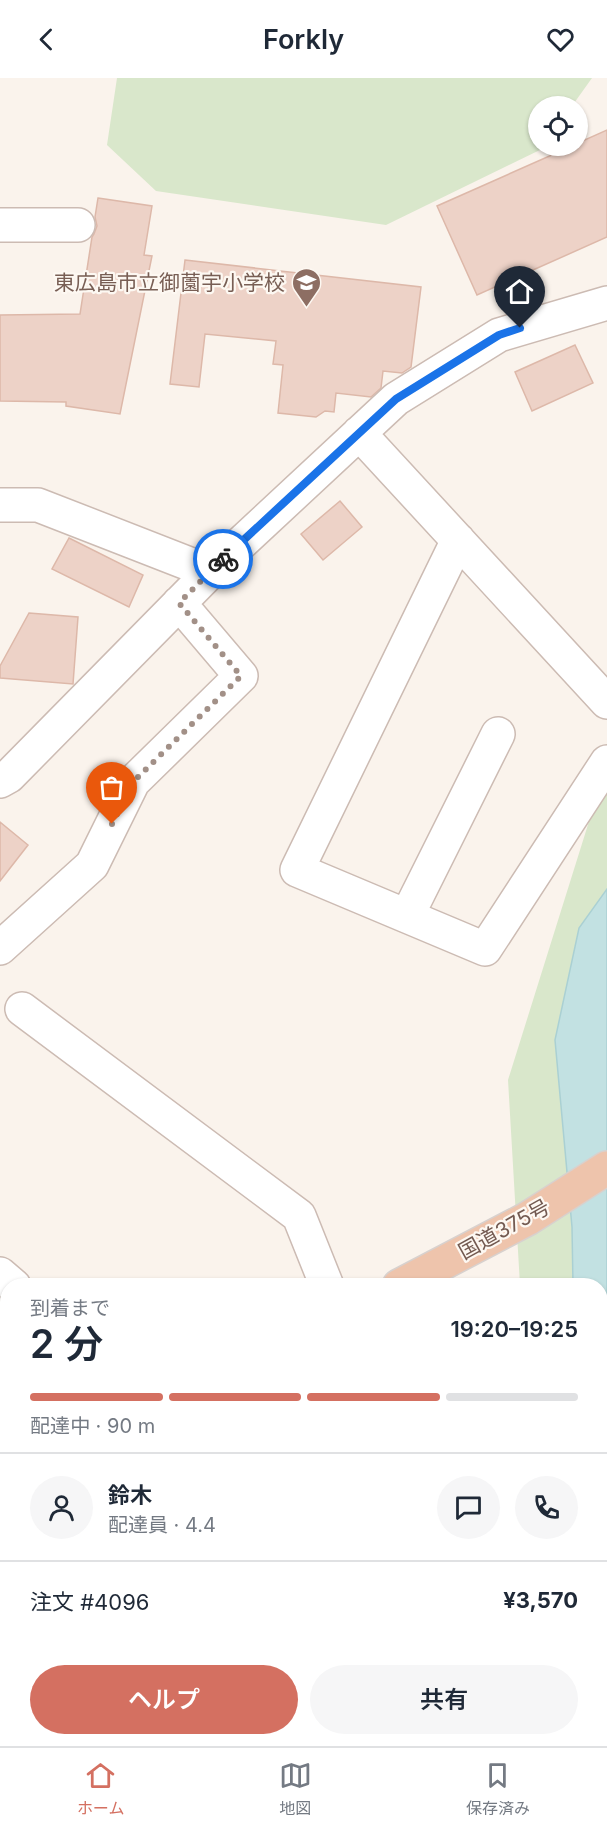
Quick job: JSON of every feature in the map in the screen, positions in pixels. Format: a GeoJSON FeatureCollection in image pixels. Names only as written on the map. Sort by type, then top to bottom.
{"type":"FeatureCollection","features":[{"type":"Feature","properties":{"kind":"highway","name":"国道375号"},"geometry":{"type":"LineString","coordinates":[[414,1278],[527,1219],[607,1168]]}},
{"type":"Feature","properties":{"kind":"street"},"geometry":{"type":"LineString","coordinates":[[0,225],[78,225]]}},
{"type":"Feature","properties":{"kind":"street"},"geometry":{"type":"LineString","coordinates":[[0,781],[9,776],[210,572],[396,399],[499,335],[607,303]]}},
{"type":"Feature","properties":{"kind":"street"},"geometry":{"type":"LineString","coordinates":[[359,433],[607,702]]}},
{"type":"Feature","properties":{"kind":"street"},"geometry":{"type":"LineString","coordinates":[[0,505],[38,505],[210,572]]}},
{"type":"Feature","properties":{"kind":"street"},"geometry":{"type":"LineString","coordinates":[[458,540],[297,870],[485,949],[607,762]]}},
{"type":"Feature","properties":{"kind":"street"},"geometry":{"type":"LineString","coordinates":[[0,948],[92,865],[133,782],[241,676],[179,603]]}},
{"type":"Feature","properties":{"kind":"street"},"geometry":{"type":"LineString","coordinates":[[407,916],[498,734]]}},
{"type":"Feature","properties":{"kind":"street"},"geometry":{"type":"LineString","coordinates":[[22,1009],[299,1216],[324,1278]]}},
{"type":"Feature","properties":{"kind":"green space"},"geometry":{"type":"Polygon","coordinates":[[[117,78],[592,78],[579,96],[528,96],[528,156],[386,225],[156,191],[107,145],[117,78]]]}},
{"type":"Feature","properties":{"kind":"green space"},"geometry":{"type":"Polygon","coordinates":[[[607,793],[607,1278],[520,1278],[508,1080],[591,815],[607,793]]]}},
{"type":"Feature","properties":{"kind":"water"},"geometry":{"type":"Polygon","coordinates":[[[607,889],[607,1278],[573,1278],[572,1227],[555,1040],[579,928],[607,889]]]}},
{"type":"Feature","properties":{"kind":"building"},"geometry":{"type":"Polygon","coordinates":[[[607,130],[607,237],[477,295],[437,206],[550,156],[588,156],[588,139],[607,130]]]}},
{"type":"Feature","properties":{"kind":"building"},"geometry":{"type":"Polygon","coordinates":[[[98,198],[152,206],[144,255],[152,256],[120,414],[66,406],[66,402],[0,401],[0,315],[80,314],[92,237],[97,226],[95,217],[98,198]]]}},
{"type":"Feature","properties":{"kind":"building"},"geometry":{"type":"Polygon","coordinates":[[[185,260],[421,287],[411,367],[402,373],[383,371],[381,388],[371,397],[336,393],[334,412],[325,411],[316,417],[278,413],[283,365],[273,364],[276,341],[205,334],[199,387],[170,384],[185,260]]]}},
{"type":"Feature","properties":{"kind":"building"},"geometry":{"type":"Polygon","coordinates":[[[575,345],[593,383],[532,411],[515,372],[575,345]]]}},
{"type":"Feature","properties":{"kind":"building"},"geometry":{"type":"Polygon","coordinates":[[[340,501],[362,527],[323,560],[301,534],[340,501]]]}},
{"type":"Feature","properties":{"kind":"building"},"geometry":{"type":"Polygon","coordinates":[[[69,538],[143,575],[129,607],[52,569],[69,538]]]}},
{"type":"Feature","properties":{"kind":"building"},"geometry":{"type":"Polygon","coordinates":[[[29,613],[78,617],[73,684],[0,678],[0,666],[29,613]]]}},
{"type":"Feature","properties":{"kind":"building"},"geometry":{"type":"Polygon","coordinates":[[[0,822],[28,845],[0,881],[0,822]]]}},
{"type":"Feature","properties":{"kind":"way so far"},"geometry":{"type":"LineString","coordinates":[[112,824],[133,782],[241,676],[179,603],[223,559]]}},
{"type":"Feature","properties":{"kind":"place","name":"東広島市立御薗宇小学校"},"geometry":{"type":"Point","coordinates":[306,308]}},
{"type":"Feature","properties":{"kind":"route"},"geometry":{"type":"LineString","coordinates":[[223,559],[396,399],[499,335],[520,328]]}}]}
